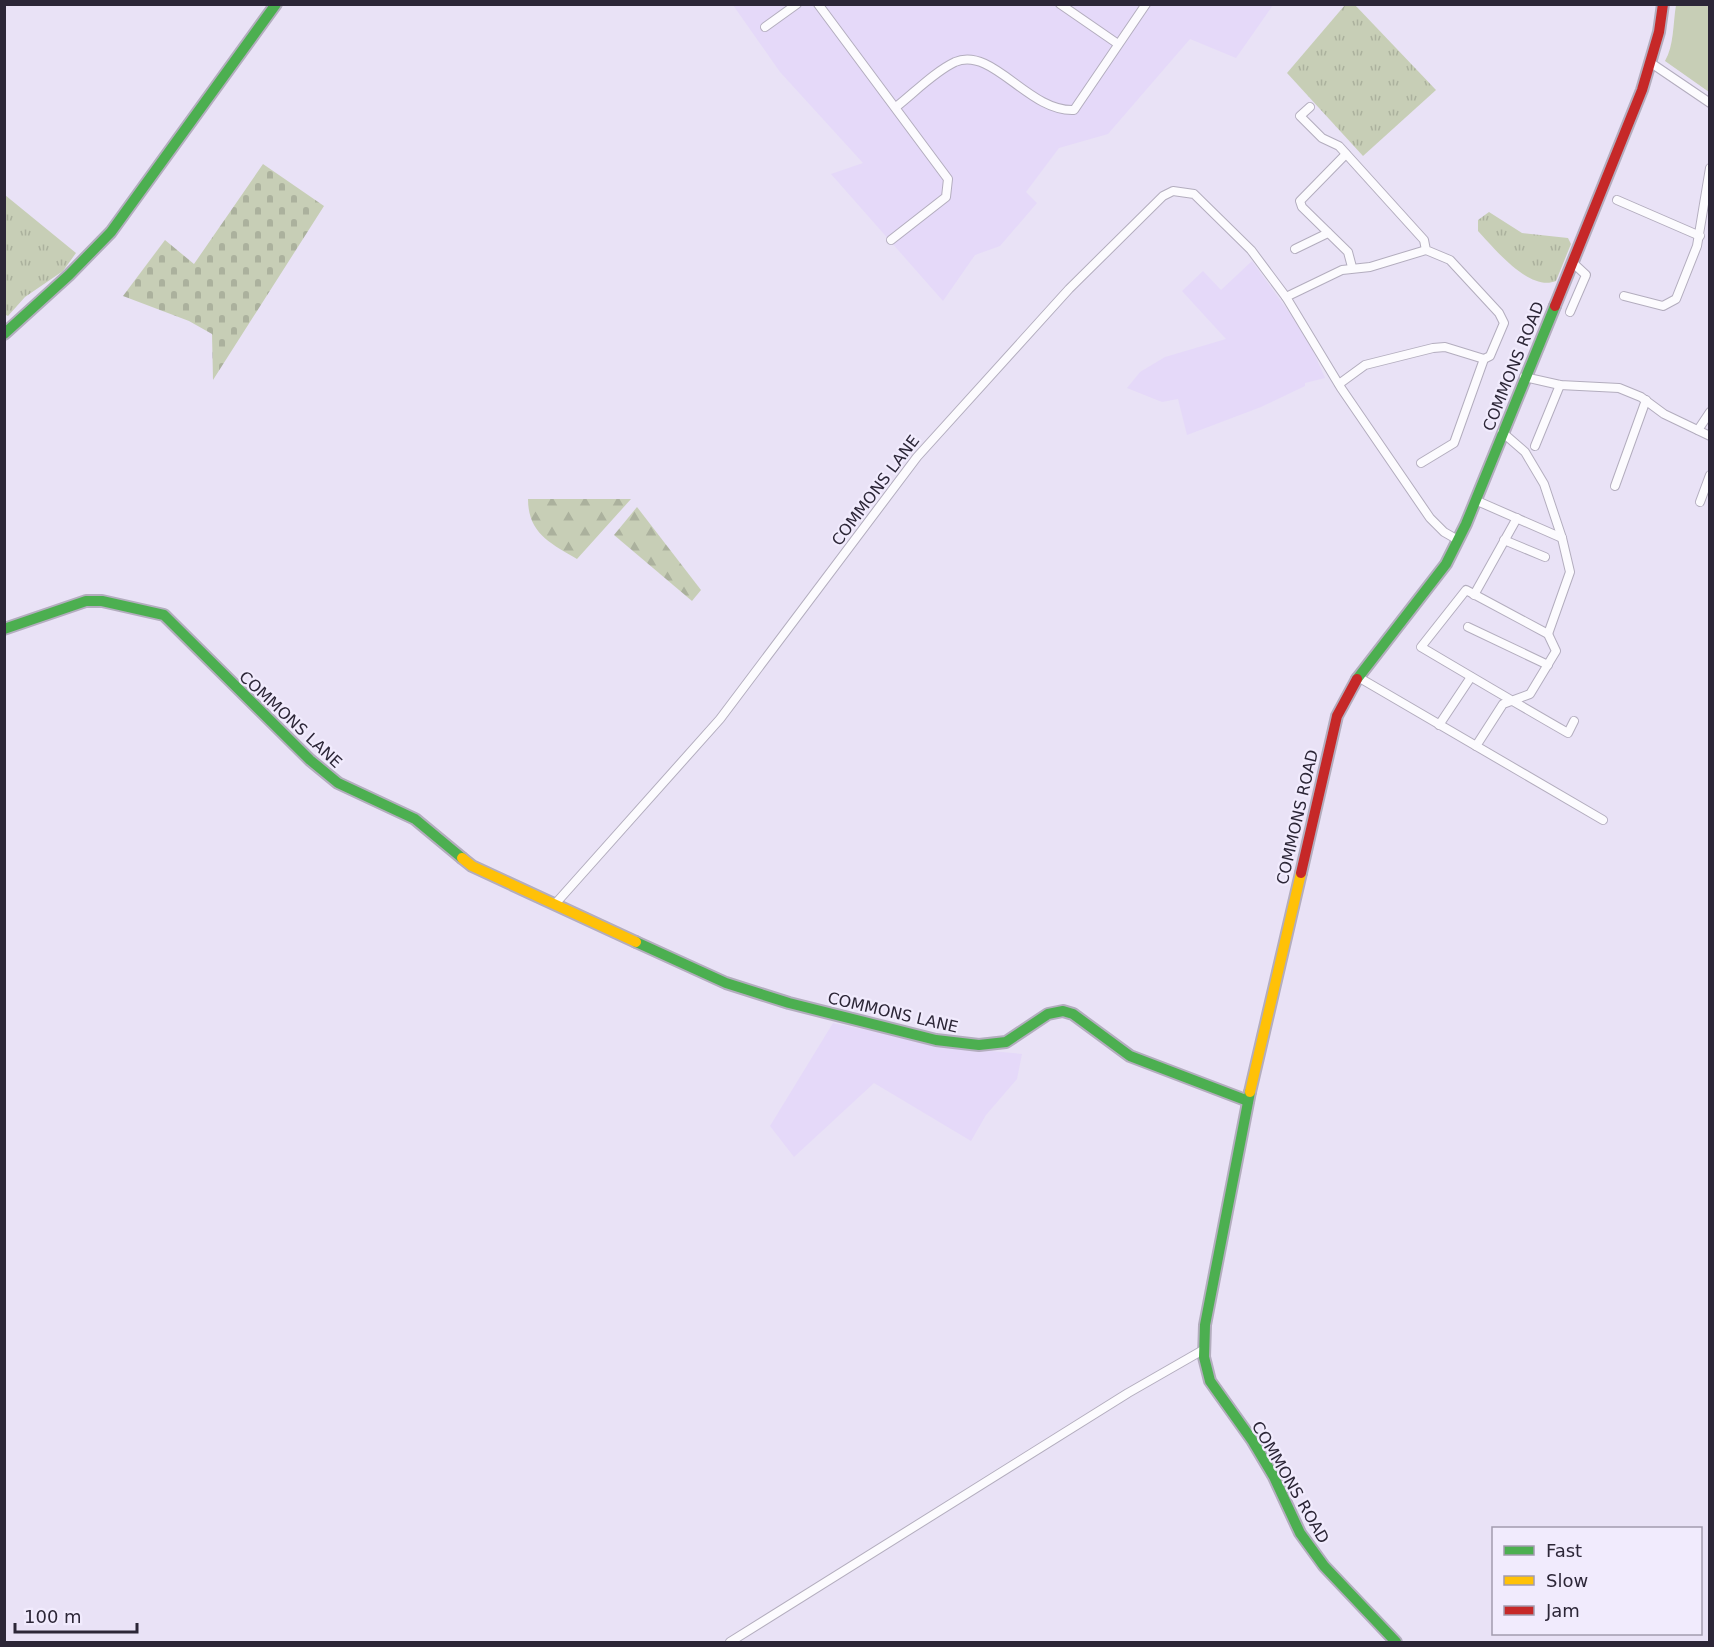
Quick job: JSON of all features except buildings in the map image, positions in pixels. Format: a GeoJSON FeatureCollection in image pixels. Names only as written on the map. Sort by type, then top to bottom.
{"type":"FeatureCollection","features":[{"type":"Feature","properties":{"kind":"street"},"geometry":{"type":"LineString","coordinates":[[4,334],[69,275],[111,232],[276,4]]}},
{"type":"Feature","properties":{"kind":"street"},"geometry":{"type":"LineString","coordinates":[[765,27],[797,4]]}},
{"type":"Feature","properties":{"kind":"street"},"geometry":{"type":"LineString","coordinates":[[818,4],[948,179],[949,188],[946,197],[891,240]]}},
{"type":"Feature","properties":{"kind":"street"},"geometry":{"type":"LineString","coordinates":[[1060,4],[1118,44]]}},
{"type":"Feature","properties":{"kind":"street"},"geometry":{"type":"LineString","coordinates":[[896,106],[951,64],[969,60],[988,64],[1044,105],[1062,111],[1074,110],[1146,4]]}},
{"type":"Feature","properties":{"kind":"street","name":"COMMONS ROAD"},"geometry":{"type":"LineString","coordinates":[[1396,1642],[1309,1548],[1256,1446],[1210,1381],[1203,1350],[1205,1325],[1248,1101],[1337,716],[1358,677],[1426,593],[1446,564],[1458,540],[1617,153],[1651,63],[1663,4]]}},
{"type":"Feature","properties":{"kind":"street"},"geometry":{"type":"LineString","coordinates":[[1651,63],[1710,103]]}},
{"type":"Feature","properties":{"kind":"street"},"geometry":{"type":"LineString","coordinates":[[1310,107],[1300,116],[1322,138],[1333,142],[1346,154],[1424,240],[1426,250]]}},
{"type":"Feature","properties":{"kind":"street"},"geometry":{"type":"LineString","coordinates":[[1346,154],[1300,201],[1302,207],[1348,252],[1352,267]]}},
{"type":"Feature","properties":{"kind":"street"},"geometry":{"type":"LineString","coordinates":[[1624,296],[1663,306],[1673,303],[1690,266],[1700,236],[1710,168]]}},
{"type":"Feature","properties":{"kind":"street","name":"COMMONS LANE"},"geometry":{"type":"LineString","coordinates":[[556,903],[720,719],[917,457],[1069,289],[1163,196],[1173,190],[1184,190],[1194,194],[1251,250],[1286,297],[1339,384],[1431,519],[1437,527],[1458,540]]}},
{"type":"Feature","properties":{"kind":"street"},"geometry":{"type":"LineString","coordinates":[[1617,201],[1700,236]]}},
{"type":"Feature","properties":{"kind":"street"},"geometry":{"type":"LineString","coordinates":[[1295,249],[1328,232]]}},
{"type":"Feature","properties":{"kind":"street"},"geometry":{"type":"LineString","coordinates":[[1286,297],[1352,267],[1370,267],[1426,250],[1450,260],[1499,313],[1504,323],[1490,357],[1484,359],[1445,347],[1433,348],[1365,365],[1339,384]]}},
{"type":"Feature","properties":{"kind":"street"},"geometry":{"type":"LineString","coordinates":[[1570,312],[1586,275],[1572,262]]}},
{"type":"Feature","properties":{"kind":"street"},"geometry":{"type":"LineString","coordinates":[[1421,463],[1454,443],[1484,359]]}},
{"type":"Feature","properties":{"kind":"street"},"geometry":{"type":"LineString","coordinates":[[1524,377],[1560,385],[1619,388],[1646,400],[1664,414],[1710,436]]}},
{"type":"Feature","properties":{"kind":"street"},"geometry":{"type":"LineString","coordinates":[[1534,446],[1560,385]]}},
{"type":"Feature","properties":{"kind":"street"},"geometry":{"type":"LineString","coordinates":[[1615,486],[1646,400]]}},
{"type":"Feature","properties":{"kind":"street"},"geometry":{"type":"LineString","coordinates":[[1698,430],[1710,412]]}},
{"type":"Feature","properties":{"kind":"street"},"geometry":{"type":"LineString","coordinates":[[1502,432],[1525,452],[1544,484],[1563,538],[1569,572],[1548,634]]}},
{"type":"Feature","properties":{"kind":"street"},"geometry":{"type":"LineString","coordinates":[[1700,502],[1710,475]]}},
{"type":"Feature","properties":{"kind":"street"},"geometry":{"type":"LineString","coordinates":[[1475,500],[1563,538]]}},
{"type":"Feature","properties":{"kind":"street"},"geometry":{"type":"LineString","coordinates":[[1474,595],[1517,518]]}},
{"type":"Feature","properties":{"kind":"street"},"geometry":{"type":"LineString","coordinates":[[1504,540],[1545,557]]}},
{"type":"Feature","properties":{"kind":"street"},"geometry":{"type":"LineString","coordinates":[[1476,746],[1503,704],[1512,701],[1530,694],[1556,651],[1548,634],[1466,590],[1421,647],[1512,701],[1568,733],[1574,721]]}},
{"type":"Feature","properties":{"kind":"street","name":"COMMONS LANE"},"geometry":{"type":"LineString","coordinates":[[4,629],[86,601],[102,601],[164,615],[310,760],[338,783],[426,826],[455,854],[472,866],[556,903],[635,944],[726,983],[789,1003],[936,1040],[993,1045],[1018,1035],[1048,1014],[1063,1011],[1072,1014],[1130,1056],[1248,1101]]}},
{"type":"Feature","properties":{"kind":"street"},"geometry":{"type":"LineString","coordinates":[[1467,627],[1548,665]]}},
{"type":"Feature","properties":{"kind":"street"},"geometry":{"type":"LineString","coordinates":[[1358,677],[1603,820]]}},
{"type":"Feature","properties":{"kind":"street"},"geometry":{"type":"LineString","coordinates":[[1439,725],[1471,677]]}},
{"type":"Feature","properties":{"kind":"street"},"geometry":{"type":"LineString","coordinates":[[730,1642],[1128,1393],[1203,1350]]}},
{"type":"Feature","properties":{"kind":"shaded area"},"geometry":{"type":"Polygon","coordinates":[[[733,5],[1273,5],[1236,58],[1190,39],[1108,134],[1059,148],[1026,192],[1037,203],[1000,246],[975,255],[943,301],[831,174],[863,163],[780,72],[733,5]]]}},
{"type":"Feature","properties":{"kind":"shaded area"},"geometry":{"type":"Polygon","coordinates":[[[1252,261],[1291,315],[1313,351],[1325,378],[1305,383],[1305,386],[1261,407],[1187,435],[1178,399],[1162,402],[1127,388],[1140,372],[1165,357],[1226,339],[1182,291],[1203,271],[1221,290],[1252,261]]]}},
{"type":"Feature","properties":{"kind":"shaded area"},"geometry":{"type":"Polygon","coordinates":[[[833,1023],[949,1047],[1022,1054],[1017,1079],[986,1115],[971,1141],[874,1083],[794,1157],[770,1126],[833,1023]]]}},
{"type":"Feature","properties":{"kind":"green space"},"geometry":{"type":"Polygon","coordinates":[[[1345,5],[1355,5],[1436,90],[1363,156],[1287,73],[1345,5]]]}},
{"type":"Feature","properties":{"kind":"green space"},"geometry":{"type":"Polygon","coordinates":[[[1676,5],[1709,5],[1709,92],[1665,61],[1672,41],[1676,5]]]}},
{"type":"Feature","properties":{"kind":"green space"},"geometry":{"type":"Polygon","coordinates":[[[263,164],[324,206],[213,380],[212,334],[189,321],[123,296],[165,240],[194,264],[263,164]]]}},
{"type":"Feature","properties":{"kind":"green space"},"geometry":{"type":"Polygon","coordinates":[[[5,195],[76,253],[63,271],[25,297],[8,316],[4,314],[5,195]]]}},
{"type":"Feature","properties":{"kind":"green space"},"geometry":{"type":"Polygon","coordinates":[[[1489,212],[1522,233],[1568,238],[1571,244],[1556,281],[1546,283],[1535,280],[1513,266],[1493,248],[1478,231],[1478,220],[1489,212]]]}},
{"type":"Feature","properties":{"kind":"green space"},"geometry":{"type":"Polygon","coordinates":[[[528,499],[631,499],[577,559],[550,542],[536,529],[529,511],[528,499]]]}},
{"type":"Feature","properties":{"kind":"green space"},"geometry":{"type":"Polygon","coordinates":[[[637,507],[701,590],[692,601],[614,535],[637,507]]]}},
{"type":"Feature","properties":{"kind":"traffic: fast"},"geometry":{"type":"LineString","coordinates":[[4,334],[69,275],[111,232],[276,4]]}},
{"type":"Feature","properties":{"kind":"traffic: fast"},"geometry":{"type":"LineString","coordinates":[[1357,679],[1446,564],[1466,524],[1555,306]]}},
{"type":"Feature","properties":{"kind":"traffic: fast"},"geometry":{"type":"LineString","coordinates":[[4,629],[86,601],[102,601],[164,615],[310,760],[338,783],[415,819],[462,858]]}},
{"type":"Feature","properties":{"kind":"traffic: fast"},"geometry":{"type":"LineString","coordinates":[[636,942],[726,983],[789,1003],[936,1040],[979,1045],[1006,1042],[1048,1014],[1063,1011],[1073,1014],[1130,1056],[1248,1101]]}},
{"type":"Feature","properties":{"kind":"traffic: fast"},"geometry":{"type":"LineString","coordinates":[[1250,1092],[1205,1325],[1204,1357],[1210,1381],[1252,1440],[1274,1477],[1300,1533],[1324,1566],[1396,1642]]}},
{"type":"Feature","properties":{"kind":"traffic: slow"},"geometry":{"type":"LineString","coordinates":[[462,858],[472,866],[636,942]]}},
{"type":"Feature","properties":{"kind":"traffic: slow"},"geometry":{"type":"LineString","coordinates":[[1250,1092],[1301,873]]}},
{"type":"Feature","properties":{"kind":"traffic: jam"},"geometry":{"type":"LineString","coordinates":[[1555,306],[1642,90],[1659,32],[1663,4]]}},
{"type":"Feature","properties":{"kind":"traffic: jam"},"geometry":{"type":"LineString","coordinates":[[1301,873],[1337,716],[1357,679]]}}]}
